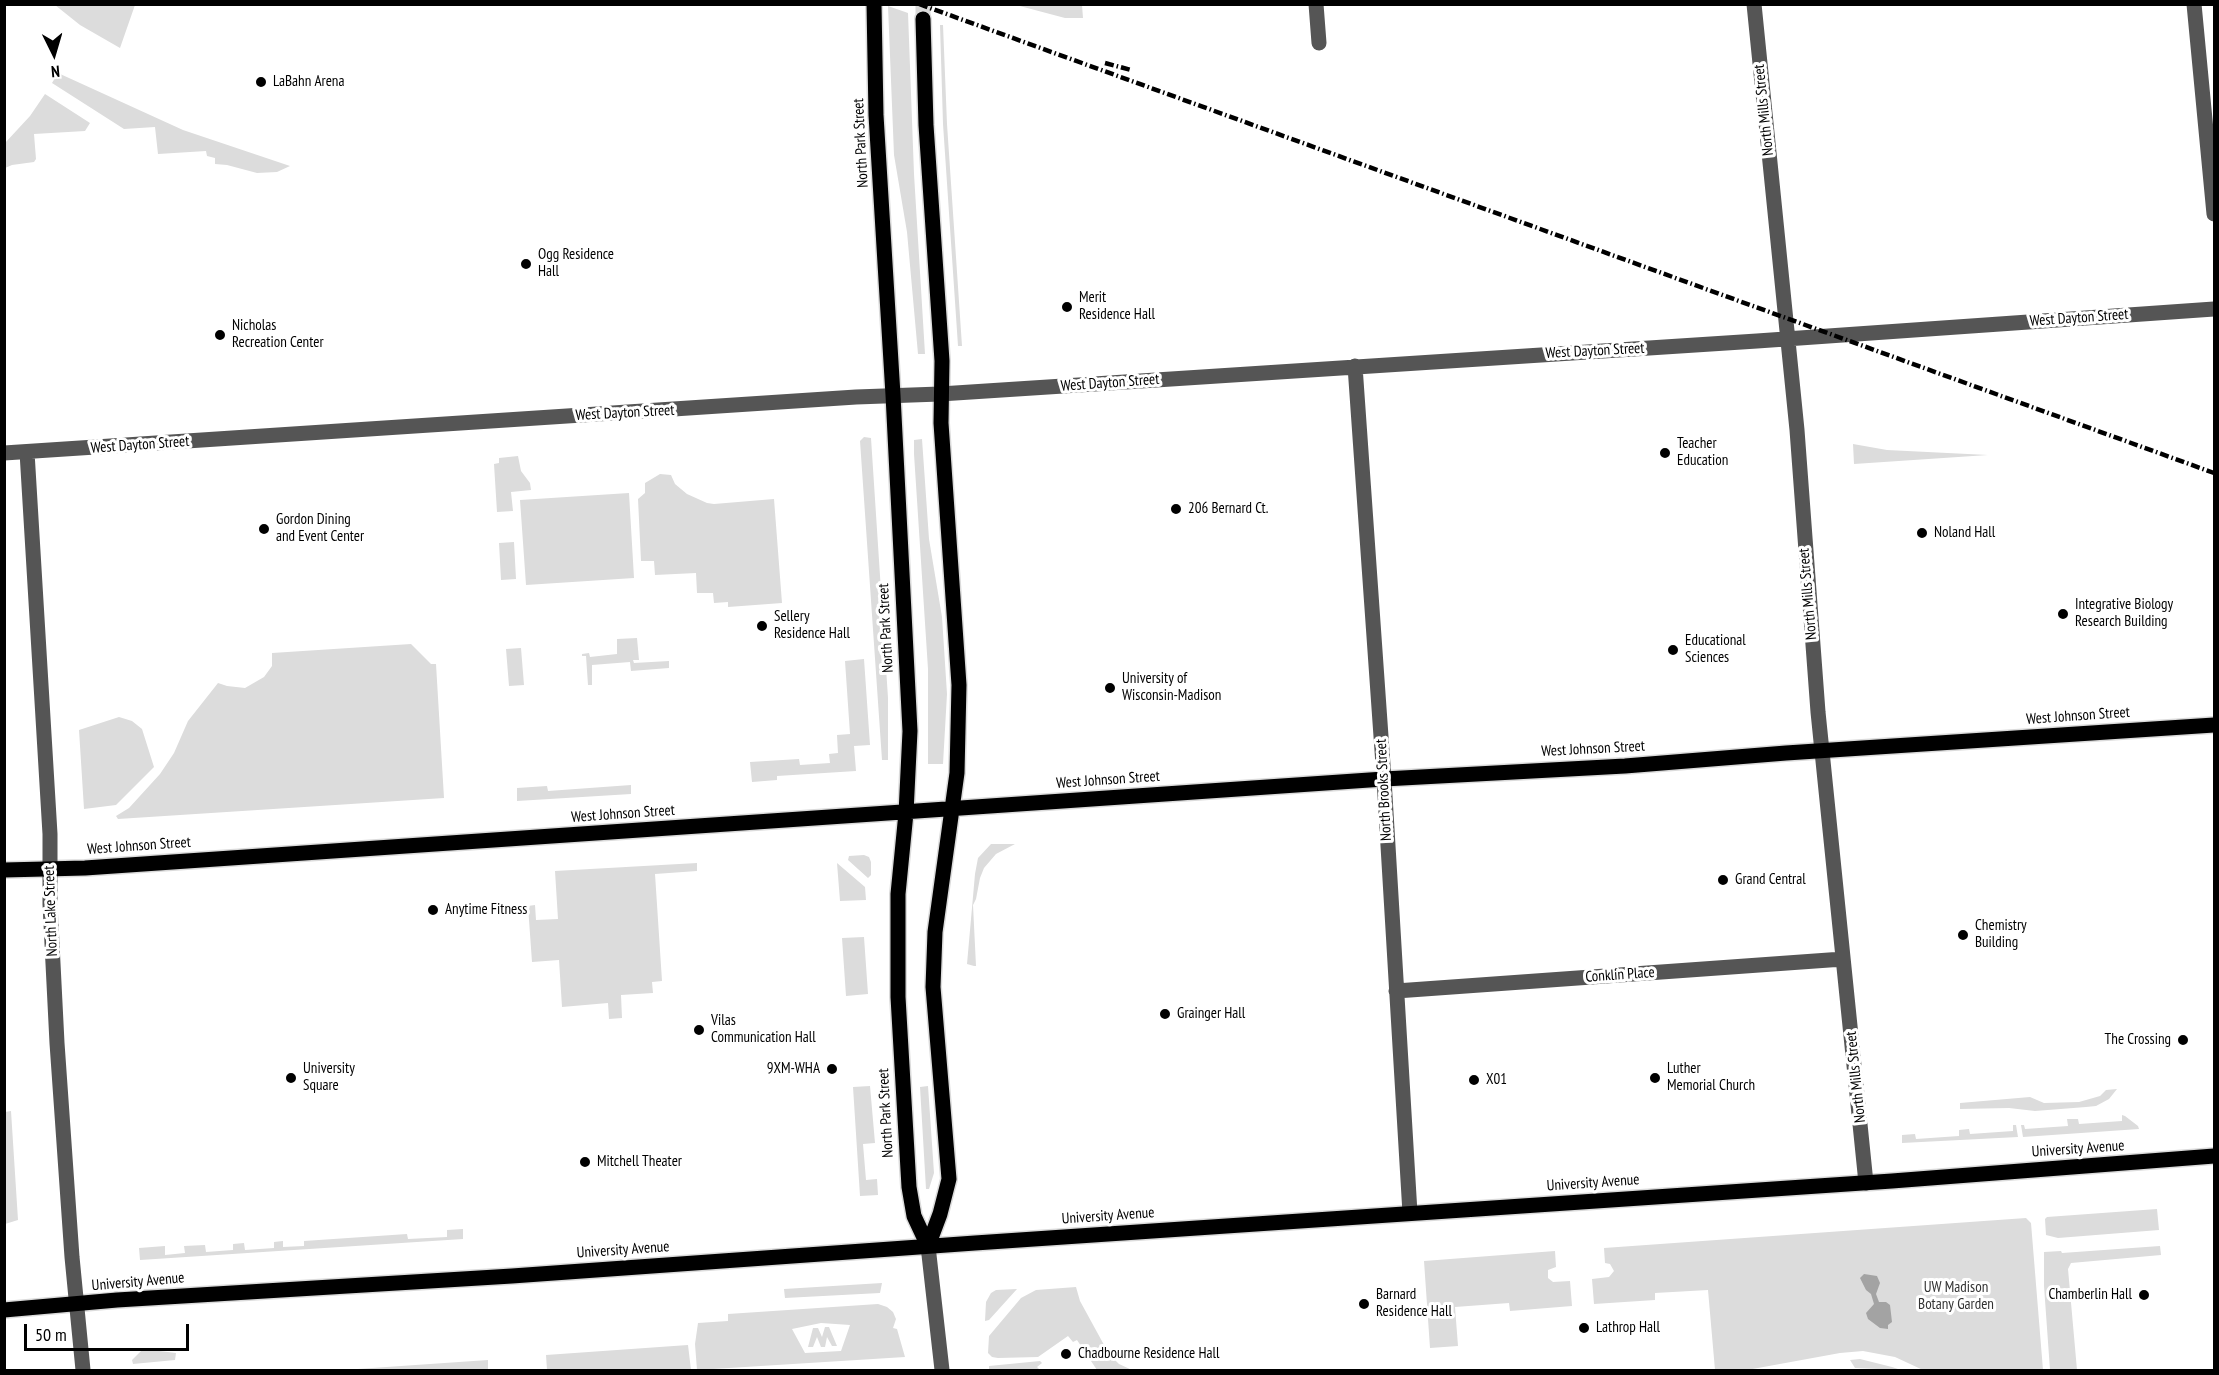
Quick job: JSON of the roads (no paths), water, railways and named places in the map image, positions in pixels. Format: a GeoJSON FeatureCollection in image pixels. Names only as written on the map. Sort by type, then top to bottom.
{"type":"FeatureCollection","features":[{"type":"Feature","properties":{"kind":"main road","name":"North Park Street"},"geometry":{"type":"LineString","coordinates":[[874,4],[876,115],[910,731],[906,813],[898,894],[897,997],[909,1187],[914,1216],[928,1246]]}},
{"type":"Feature","properties":{"kind":"main road","name":"North Park Street"},"geometry":{"type":"LineString","coordinates":[[923,19],[926,125],[942,361],[940,394],[958,658],[957,773],[935,932],[933,987],[949,1179],[940,1214],[928,1246]]}},
{"type":"Feature","properties":{"kind":"main road","name":"West Johnson Street"},"geometry":{"type":"LineString","coordinates":[[4,870],[49,870],[2214,725]]}},
{"type":"Feature","properties":{"kind":"main road","name":"University Avenue"},"geometry":{"type":"LineString","coordinates":[[4,1310],[117,1300],[512,1276],[1866,1183],[2214,1156]]}},
{"type":"Feature","properties":{"kind":"street"},"geometry":{"type":"LineString","coordinates":[[1316,4],[1318,43]]}},
{"type":"Feature","properties":{"kind":"street","name":"North Mills Street"},"geometry":{"type":"LineString","coordinates":[[1754,4],[1788,339],[1822,750],[1866,1183]]}},
{"type":"Feature","properties":{"kind":"street"},"geometry":{"type":"LineString","coordinates":[[2194,4],[2214,214]]}},
{"type":"Feature","properties":{"kind":"street","name":"West Dayton Street"},"geometry":{"type":"LineString","coordinates":[[4,453],[1788,339],[2214,309]]}},
{"type":"Feature","properties":{"kind":"street","name":"North Brooks Street"},"geometry":{"type":"LineString","coordinates":[[1356,366],[1410,1213]]}},
{"type":"Feature","properties":{"kind":"street","name":"North Lake Street"},"geometry":{"type":"LineString","coordinates":[[27,452],[50,834],[49,870],[57,1043],[71,1245],[83,1371]]}},
{"type":"Feature","properties":{"kind":"street","name":"Conklin Place"},"geometry":{"type":"LineString","coordinates":[[1396,991],[1843,959]]}},
{"type":"Feature","properties":{"kind":"street","name":"North Park Street"},"geometry":{"type":"LineString","coordinates":[[928,1246],[942,1371]]}},
{"type":"Feature","properties":{"kind":"tunnel"},"geometry":{"type":"LineString","coordinates":[[923,4],[923,19]]}},
{"type":"Feature","properties":{"kind":"railway"},"geometry":{"type":"LineString","coordinates":[[919,4],[2214,473]]}},
{"type":"Feature","properties":{"kind":"railway"},"geometry":{"type":"LineString","coordinates":[[1105,63],[1131,70]]}},
{"type":"Feature","properties":{"kind":"place","name":"LaBahn Arena"},"geometry":{"type":"Point","coordinates":[261,82]}},
{"type":"Feature","properties":{"kind":"place","name":"Ogg Residence Hall"},"geometry":{"type":"Point","coordinates":[526,264]}},
{"type":"Feature","properties":{"kind":"place","name":"Merit Residence Hall"},"geometry":{"type":"Point","coordinates":[1067,307]}},
{"type":"Feature","properties":{"kind":"place","name":"Nicholas Recreation Center"},"geometry":{"type":"Point","coordinates":[220,335]}},
{"type":"Feature","properties":{"kind":"place","name":"Teacher Education"},"geometry":{"type":"Point","coordinates":[1665,453]}},
{"type":"Feature","properties":{"kind":"place","name":"206 Bernard Ct."},"geometry":{"type":"Point","coordinates":[1176,509]}},
{"type":"Feature","properties":{"kind":"place","name":"Gordon Dining and Event Center"},"geometry":{"type":"Point","coordinates":[264,529]}},
{"type":"Feature","properties":{"kind":"place","name":"Noland Hall"},"geometry":{"type":"Point","coordinates":[1922,533]}},
{"type":"Feature","properties":{"kind":"place","name":"Integrative Biology Research Building"},"geometry":{"type":"Point","coordinates":[2063,614]}},
{"type":"Feature","properties":{"kind":"place","name":"Sellery Residence Hall"},"geometry":{"type":"Point","coordinates":[762,626]}},
{"type":"Feature","properties":{"kind":"place","name":"Educational Sciences"},"geometry":{"type":"Point","coordinates":[1673,650]}},
{"type":"Feature","properties":{"kind":"place","name":"University of Wisconsin-Madison"},"geometry":{"type":"Point","coordinates":[1110,688]}},
{"type":"Feature","properties":{"kind":"place","name":"Grand Central"},"geometry":{"type":"Point","coordinates":[1723,880]}},
{"type":"Feature","properties":{"kind":"place","name":"Anytime Fitness"},"geometry":{"type":"Point","coordinates":[433,910]}},
{"type":"Feature","properties":{"kind":"place","name":"Chemistry Building"},"geometry":{"type":"Point","coordinates":[1963,935]}},
{"type":"Feature","properties":{"kind":"place","name":"Grainger Hall"},"geometry":{"type":"Point","coordinates":[1165,1014]}},
{"type":"Feature","properties":{"kind":"place","name":"Vilas Communication Hall"},"geometry":{"type":"Point","coordinates":[699,1030]}},
{"type":"Feature","properties":{"kind":"place","name":"The Crossing"},"geometry":{"type":"Point","coordinates":[2183,1040]}},
{"type":"Feature","properties":{"kind":"place","name":"9XM-WHA"},"geometry":{"type":"Point","coordinates":[832,1069]}},
{"type":"Feature","properties":{"kind":"place","name":"University Square"},"geometry":{"type":"Point","coordinates":[291,1078]}},
{"type":"Feature","properties":{"kind":"place","name":"Luther Memorial Church"},"geometry":{"type":"Point","coordinates":[1655,1078]}},
{"type":"Feature","properties":{"kind":"place","name":"X01"},"geometry":{"type":"Point","coordinates":[1474,1080]}},
{"type":"Feature","properties":{"kind":"place","name":"Mitchell Theater"},"geometry":{"type":"Point","coordinates":[585,1162]}},
{"type":"Feature","properties":{"kind":"place","name":"Chamberlin Hall"},"geometry":{"type":"Point","coordinates":[2144,1295]}},
{"type":"Feature","properties":{"kind":"place","name":"Barnard Residence Hall"},"geometry":{"type":"Point","coordinates":[1364,1304]}},
{"type":"Feature","properties":{"kind":"place","name":"Lathrop Hall"},"geometry":{"type":"Point","coordinates":[1584,1328]}},
{"type":"Feature","properties":{"kind":"place","name":"Chadbourne Residence Hall"},"geometry":{"type":"Point","coordinates":[1066,1354]}},
{"type":"Feature","properties":{"kind":"park label","name":"UW Madison Botany Garden"},"geometry":{"type":"Point","coordinates":[1956,1296]}}]}
